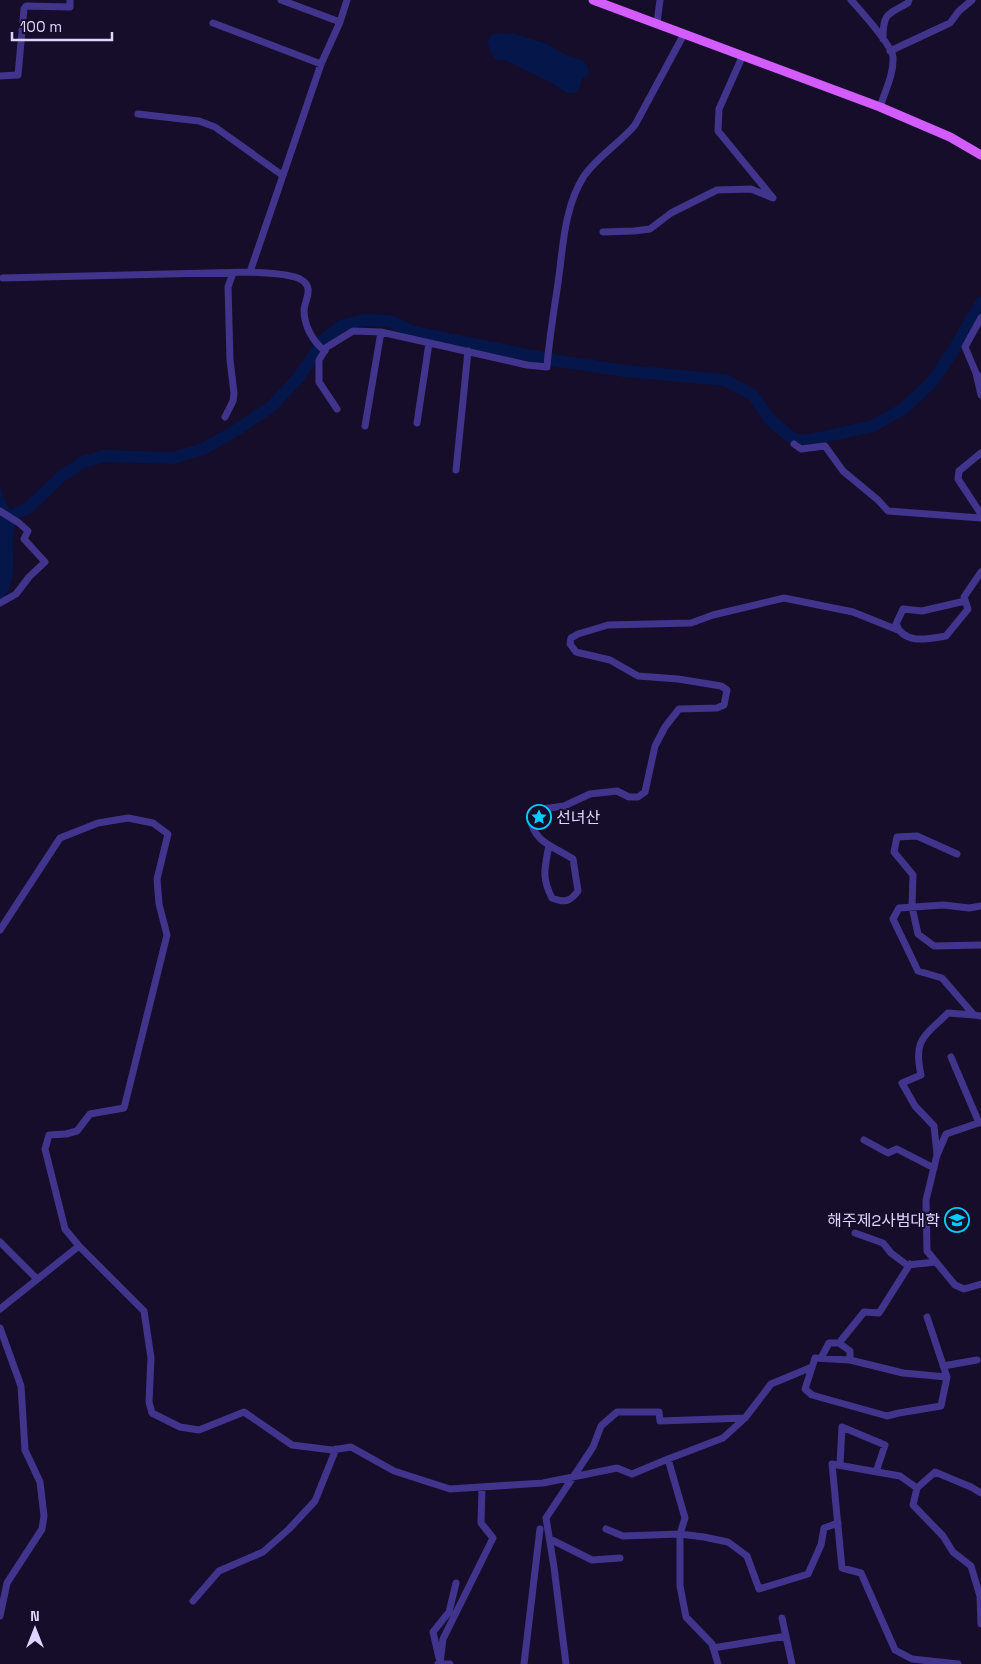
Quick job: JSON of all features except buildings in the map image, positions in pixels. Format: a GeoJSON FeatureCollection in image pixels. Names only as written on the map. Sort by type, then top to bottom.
{"type":"FeatureCollection","features":[{"type":"Feature","properties":{"kind":"main road"},"geometry":{"type":"LineString","coordinates":[[593,0],[880,107],[950,137],[981,155]]}},
{"type":"Feature","properties":{"kind":"street"},"geometry":{"type":"LineString","coordinates":[[0,76],[18,76],[24,9],[26,6],[70,7],[70,0]]}},
{"type":"Feature","properties":{"kind":"street"},"geometry":{"type":"LineString","coordinates":[[281,0],[340,22]]}},
{"type":"Feature","properties":{"kind":"street"},"geometry":{"type":"LineString","coordinates":[[250,272],[321,64],[340,22],[347,0]]}},
{"type":"Feature","properties":{"kind":"street"},"geometry":{"type":"LineString","coordinates":[[657,24],[660,0]]}},
{"type":"Feature","properties":{"kind":"street"},"geometry":{"type":"LineString","coordinates":[[851,0],[893,55],[892,71],[880,107]]}},
{"type":"Feature","properties":{"kind":"street"},"geometry":{"type":"LineString","coordinates":[[883,40],[883,22],[887,15],[908,3],[909,0]]}},
{"type":"Feature","properties":{"kind":"street"},"geometry":{"type":"LineString","coordinates":[[890,51],[950,23],[959,11],[972,0]]}},
{"type":"Feature","properties":{"kind":"street"},"geometry":{"type":"LineString","coordinates":[[213,23],[321,64]]}},
{"type":"Feature","properties":{"kind":"street"},"geometry":{"type":"LineString","coordinates":[[337,409],[319,382],[319,360],[327,347],[353,331],[381,332],[527,365],[547,367],[567,222],[574,196],[595,162],[626,136],[635,124],[684,34]]}},
{"type":"Feature","properties":{"kind":"street"},"geometry":{"type":"LineString","coordinates":[[603,232],[650,229],[672,212],[717,190],[751,189],[773,198],[718,131],[719,109],[743,55]]}},
{"type":"Feature","properties":{"kind":"street"},"geometry":{"type":"LineString","coordinates":[[138,114],[200,121],[214,127],[282,175]]}},
{"type":"Feature","properties":{"kind":"street"},"geometry":{"type":"LineString","coordinates":[[3,278],[250,272],[276,274],[301,279],[308,286],[309,295],[304,308],[306,322],[316,343],[324,350]]}},
{"type":"Feature","properties":{"kind":"street"},"geometry":{"type":"LineString","coordinates":[[225,417],[233,401],[234,393],[230,360],[228,287],[233,273]]}},
{"type":"Feature","properties":{"kind":"street"},"geometry":{"type":"LineString","coordinates":[[981,318],[966,347],[978,376],[981,395]]}},
{"type":"Feature","properties":{"kind":"street"},"geometry":{"type":"LineString","coordinates":[[365,426],[381,332]]}},
{"type":"Feature","properties":{"kind":"street"},"geometry":{"type":"LineString","coordinates":[[417,423],[429,343]]}},
{"type":"Feature","properties":{"kind":"street"},"geometry":{"type":"LineString","coordinates":[[456,470],[468,351]]}},
{"type":"Feature","properties":{"kind":"street"},"geometry":{"type":"LineString","coordinates":[[794,444],[801,449],[825,446],[844,470],[888,511],[981,516]]}},
{"type":"Feature","properties":{"kind":"street"},"geometry":{"type":"LineString","coordinates":[[981,453],[959,471],[958,479],[981,516]]}},
{"type":"Feature","properties":{"kind":"street"},"geometry":{"type":"LineString","coordinates":[[0,511],[19,522],[28,531],[24,539],[44,562],[16,594],[0,603]]}},
{"type":"Feature","properties":{"kind":"street"},"geometry":{"type":"LineString","coordinates":[[549,845],[544,876],[548,891],[552,898],[562,902],[572,899],[578,891],[573,859],[549,845],[542,842],[531,826],[530,817],[535,810],[564,806],[590,794],[617,791],[629,797],[638,797],[645,792],[655,746],[665,727],[679,709],[717,708],[724,706],[726,696],[726,690],[721,686],[678,679],[638,676],[610,660],[576,652],[570,644],[571,638],[578,634],[608,626],[691,623],[712,615],[784,598],[853,612],[898,630],[916,640],[946,636],[968,609],[964,596],[981,572]]}},
{"type":"Feature","properties":{"kind":"street"},"geometry":{"type":"LineString","coordinates":[[898,630],[896,624],[903,609],[922,611],[965,601]]}},
{"type":"Feature","properties":{"kind":"street"},"geometry":{"type":"LineString","coordinates":[[0,930],[60,838],[98,824],[128,818],[153,823],[168,834],[157,879],[159,904],[167,935],[124,1108],[90,1114],[77,1131],[49,1135],[45,1149],[65,1229],[79,1246],[144,1311],[151,1358],[149,1402],[152,1413],[180,1427],[200,1430],[244,1412],[292,1445],[336,1449],[351,1447],[394,1471],[450,1489],[543,1483],[616,1468],[632,1474],[723,1438],[745,1418],[771,1384],[812,1367]]}},
{"type":"Feature","properties":{"kind":"street"},"geometry":{"type":"LineString","coordinates":[[957,854],[917,836],[897,837],[894,852],[913,875],[912,907],[918,934],[934,946],[981,945]]}},
{"type":"Feature","properties":{"kind":"street"},"geometry":{"type":"LineString","coordinates":[[978,1016],[942,978],[918,971],[893,919],[899,908],[944,905],[969,908],[981,906]]}},
{"type":"Feature","properties":{"kind":"street"},"geometry":{"type":"LineString","coordinates":[[937,1154],[934,1126],[916,1106],[902,1083],[921,1075],[917,1057],[921,1040],[948,1013],[978,1016]]}},
{"type":"Feature","properties":{"kind":"street"},"geometry":{"type":"LineString","coordinates":[[951,1057],[980,1123],[946,1134],[937,1154],[926,1200],[927,1251],[955,1285],[964,1289],[981,1284]]}},
{"type":"Feature","properties":{"kind":"street"},"geometry":{"type":"LineString","coordinates":[[864,1140],[888,1153],[897,1149],[934,1168]]}},
{"type":"Feature","properties":{"kind":"street"},"geometry":{"type":"LineString","coordinates":[[855,1233],[883,1243],[891,1253],[907,1264],[936,1262]]}},
{"type":"Feature","properties":{"kind":"street"},"geometry":{"type":"LineString","coordinates":[[0,1242],[37,1279]]}},
{"type":"Feature","properties":{"kind":"street"},"geometry":{"type":"LineString","coordinates":[[0,1309],[79,1246]]}},
{"type":"Feature","properties":{"kind":"street"},"geometry":{"type":"LineString","coordinates":[[839,1343],[864,1312],[879,1313],[910,1264]]}},
{"type":"Feature","properties":{"kind":"street"},"geometry":{"type":"LineString","coordinates":[[927,1317],[948,1377],[941,1406],[899,1412],[887,1416],[812,1395],[804,1389],[815,1358],[850,1360],[903,1373],[948,1377]]}},
{"type":"Feature","properties":{"kind":"street"},"geometry":{"type":"LineString","coordinates":[[0,1328],[21,1386],[25,1450],[40,1482],[44,1516],[42,1529],[7,1582],[0,1616]]}},
{"type":"Feature","properties":{"kind":"street"},"geometry":{"type":"LineString","coordinates":[[822,1358],[828,1343],[839,1343],[850,1351],[850,1360]]}},
{"type":"Feature","properties":{"kind":"street"},"geometry":{"type":"LineString","coordinates":[[944,1366],[977,1360]]}},
{"type":"Feature","properties":{"kind":"street"},"geometry":{"type":"LineString","coordinates":[[566,1664],[546,1518],[592,1447],[602,1426],[617,1412],[659,1412],[660,1421],[745,1418]]}},
{"type":"Feature","properties":{"kind":"street"},"geometry":{"type":"LineString","coordinates":[[840,1464],[842,1427],[885,1445],[876,1472]]}},
{"type":"Feature","properties":{"kind":"street"},"geometry":{"type":"LineString","coordinates":[[193,1601],[219,1571],[263,1552],[289,1529],[315,1501],[336,1449]]}},
{"type":"Feature","properties":{"kind":"street"},"geometry":{"type":"LineString","coordinates":[[668,1459],[685,1518],[680,1534],[680,1586],[686,1617],[712,1644],[718,1664]]}},
{"type":"Feature","properties":{"kind":"street"},"geometry":{"type":"LineString","coordinates":[[917,1488],[900,1476],[832,1464],[842,1568],[861,1573],[895,1650],[912,1659],[958,1664]]}},
{"type":"Feature","properties":{"kind":"street"},"geometry":{"type":"LineString","coordinates":[[981,1493],[935,1472],[917,1488],[913,1505],[943,1536],[953,1552],[972,1566],[980,1596],[981,1624]]}},
{"type":"Feature","properties":{"kind":"street"},"geometry":{"type":"LineString","coordinates":[[439,1664],[443,1639],[493,1538],[481,1522],[482,1487]]}},
{"type":"Feature","properties":{"kind":"street"},"geometry":{"type":"LineString","coordinates":[[606,1529],[623,1536],[680,1534],[728,1542],[747,1556],[758,1589],[808,1574],[821,1546],[824,1528],[838,1522]]}},
{"type":"Feature","properties":{"kind":"street"},"geometry":{"type":"LineString","coordinates":[[524,1664],[540,1528]]}},
{"type":"Feature","properties":{"kind":"street"},"geometry":{"type":"LineString","coordinates":[[550,1539],[592,1560],[620,1558]]}},
{"type":"Feature","properties":{"kind":"street"},"geometry":{"type":"LineString","coordinates":[[439,1664],[433,1632],[449,1612],[456,1583]]}},
{"type":"Feature","properties":{"kind":"street"},"geometry":{"type":"LineString","coordinates":[[782,1618],[792,1664]]}},
{"type":"Feature","properties":{"kind":"street"},"geometry":{"type":"LineString","coordinates":[[713,1648],[786,1636]]}},
{"type":"Feature","properties":{"kind":"street"},"geometry":{"type":"LineString","coordinates":[[439,1664],[450,1664]]}},
{"type":"Feature","properties":{"kind":"shaded area"},"geometry":{"type":"Polygon","coordinates":[[[512,33],[547,44],[568,56],[584,61],[588,67],[588,75],[582,78],[576,93],[567,93],[552,83],[505,60],[497,61],[491,53],[487,42],[492,34],[512,33]]]}},
{"type":"Feature","properties":{"kind":"shaded area"},"geometry":{"type":"Polygon","coordinates":[[[0,484],[2,494],[16,518],[13,538],[12,581],[6,595],[0,600],[0,484]]]}},
{"type":"Feature","properties":{"kind":"waterway"},"geometry":{"type":"LineString","coordinates":[[5,530],[9,520],[17,513],[27,509],[62,476],[83,462],[104,456],[173,458],[203,449],[230,434],[272,406],[298,378],[323,340],[343,325],[365,320],[390,321],[413,332],[558,361],[625,371],[725,380],[753,395],[770,420],[792,438],[805,441],[873,426],[903,409],[931,383],[951,354],[981,303]]}},
{"type":"Feature","properties":{"kind":"place","name":"선녀산"},"geometry":{"type":"Point","coordinates":[539,817]}},
{"type":"Feature","properties":{"kind":"place","name":"해주제2사범대학"},"geometry":{"type":"Point","coordinates":[957,1220]}}]}
